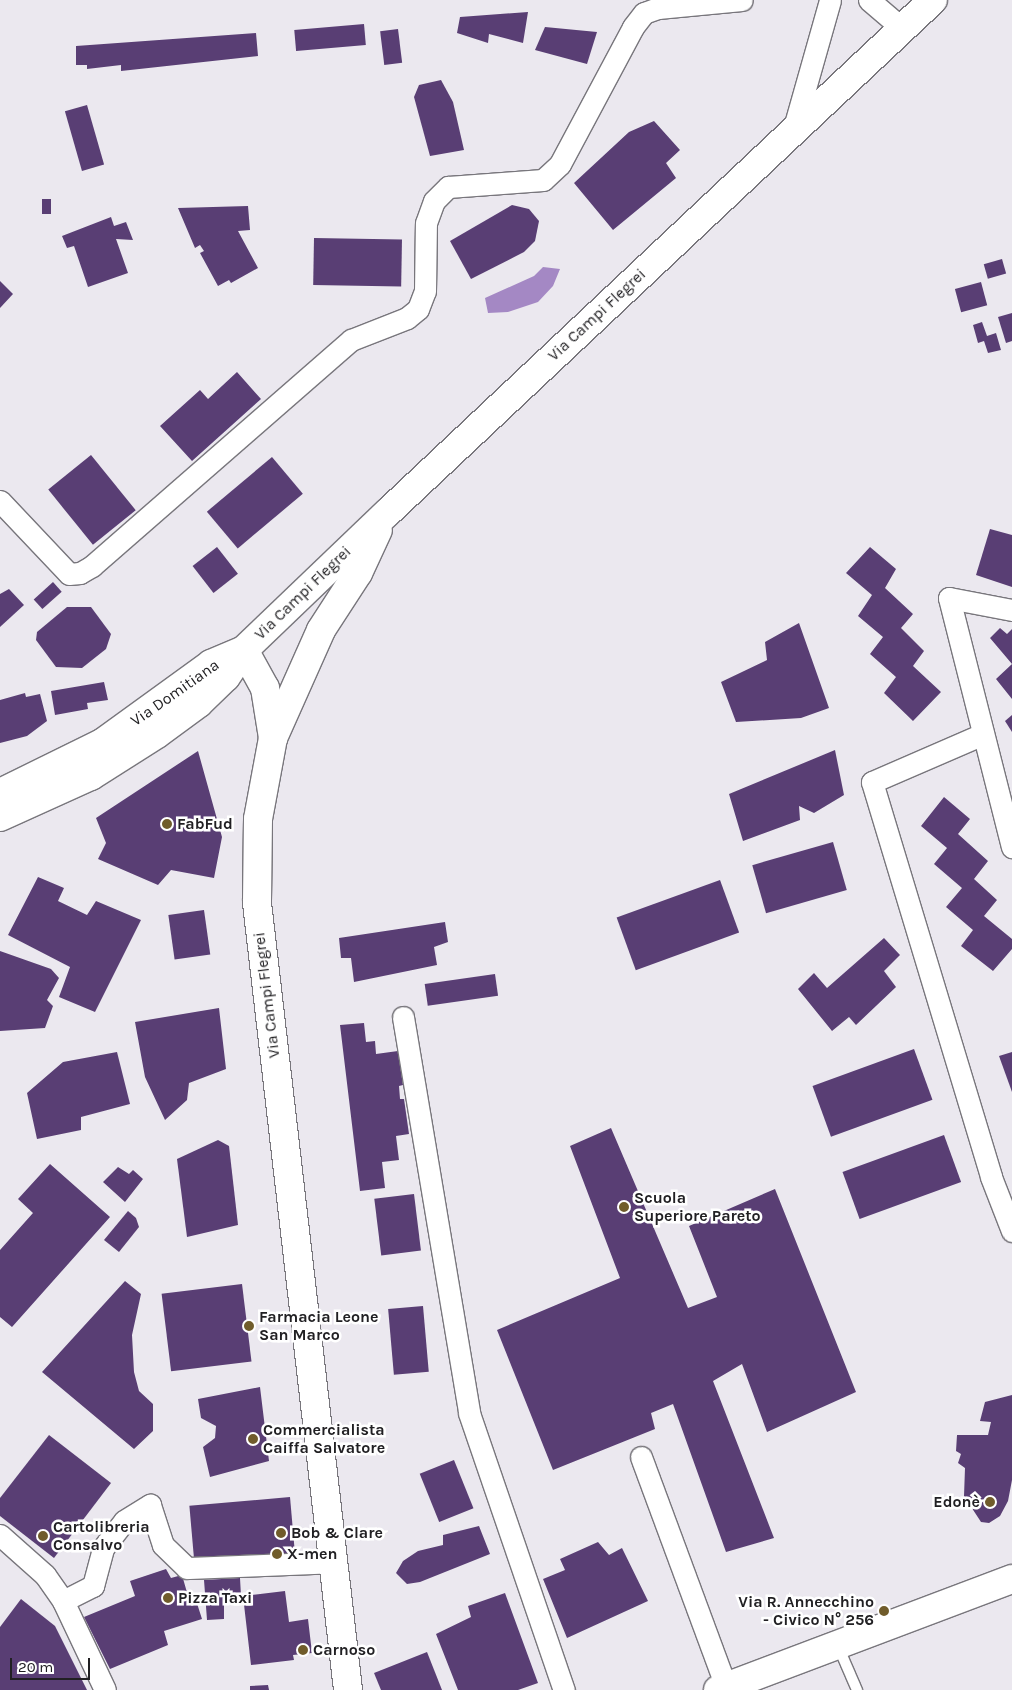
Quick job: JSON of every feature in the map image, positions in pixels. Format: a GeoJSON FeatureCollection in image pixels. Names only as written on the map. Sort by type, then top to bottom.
{"type":"FeatureCollection","features":[{"type":"Feature","properties":{"kind":"street"},"geometry":{"type":"LineString","coordinates":[[0,501],[70,574],[80,573],[92,566],[351,340],[407,318],[418,308],[425,291],[426,223],[434,201],[448,187],[544,180],[560,164],[633,27],[644,13],[658,8],[742,0]]}},
{"type":"Feature","properties":{"kind":"street"},"geometry":{"type":"LineString","coordinates":[[793,131],[830,0]]}},
{"type":"Feature","properties":{"kind":"street"},"geometry":{"type":"LineString","coordinates":[[869,0],[903,29]]}},
{"type":"Feature","properties":{"kind":"street","name":"Via Campi Flegrei"},"geometry":{"type":"LineString","coordinates":[[348,1690],[257,903],[258,820],[274,738],[265,688],[244,650],[387,512],[933,0]]}},
{"type":"Feature","properties":{"kind":"street"},"geometry":{"type":"LineString","coordinates":[[274,738],[321,630],[358,572],[387,512]]}},
{"type":"Feature","properties":{"kind":"street"},"geometry":{"type":"LineString","coordinates":[[1012,610],[949,598],[1012,847]]}},
{"type":"Feature","properties":{"kind":"street","name":"Via Domitiana"},"geometry":{"type":"LineString","coordinates":[[0,793],[102,743],[211,664],[244,650]]}},
{"type":"Feature","properties":{"kind":"street","name":"Via Domitiana"},"geometry":{"type":"LineString","coordinates":[[0,817],[91,776],[158,734],[226,677],[244,650]]}},
{"type":"Feature","properties":{"kind":"street"},"geometry":{"type":"LineString","coordinates":[[984,734],[872,782],[991,1177],[1012,1231]]}},
{"type":"Feature","properties":{"kind":"street"},"geometry":{"type":"LineString","coordinates":[[403,1017],[469,1413],[564,1690]]}},
{"type":"Feature","properties":{"kind":"street"},"geometry":{"type":"LineString","coordinates":[[641,1457],[722,1688],[1012,1579]]}},
{"type":"Feature","properties":{"kind":"street"},"geometry":{"type":"LineString","coordinates":[[63,1601],[93,1586],[103,1548],[124,1522],[150,1505],[163,1545],[187,1568],[334,1562]]}},
{"type":"Feature","properties":{"kind":"street"},"geometry":{"type":"LineString","coordinates":[[0,1536],[45,1575],[63,1601],[105,1690]]}},
{"type":"Feature","properties":{"kind":"lane"},"geometry":{"type":"LineString","coordinates":[[838,1645],[857,1690]]}},
{"type":"Feature","properties":{"kind":"shaded area"},"geometry":{"type":"Polygon","coordinates":[[[543,267],[560,269],[553,286],[538,302],[508,312],[488,313],[485,298],[534,276],[543,267]]]}},
{"type":"Feature","properties":{"kind":"building"},"geometry":{"type":"Polygon","coordinates":[[[528,12],[523,43],[489,34],[488,43],[457,33],[460,17],[528,12]]]}},
{"type":"Feature","properties":{"kind":"building"},"geometry":{"type":"Polygon","coordinates":[[[364,24],[366,45],[296,51],[294,30],[364,24]]]}},
{"type":"Feature","properties":{"kind":"building"},"geometry":{"type":"Polygon","coordinates":[[[545,27],[597,32],[587,64],[535,50],[545,27]]]}},
{"type":"Feature","properties":{"kind":"building"},"geometry":{"type":"Polygon","coordinates":[[[398,29],[402,63],[384,65],[380,31],[398,29]]]}},
{"type":"Feature","properties":{"kind":"building"},"geometry":{"type":"Polygon","coordinates":[[[256,33],[258,56],[121,71],[121,65],[87,69],[87,65],[76,65],[76,46],[256,33]]]}},
{"type":"Feature","properties":{"kind":"building"},"geometry":{"type":"Polygon","coordinates":[[[441,80],[453,102],[464,150],[430,156],[414,97],[419,85],[441,80]]]}},
{"type":"Feature","properties":{"kind":"building"},"geometry":{"type":"Polygon","coordinates":[[[87,105],[104,165],[82,171],[65,111],[87,105]]]}},
{"type":"Feature","properties":{"kind":"building"},"geometry":{"type":"Polygon","coordinates":[[[654,121],[680,150],[666,163],[676,178],[613,230],[574,183],[629,132],[654,121]]]}},
{"type":"Feature","properties":{"kind":"building"},"geometry":{"type":"Polygon","coordinates":[[[42,199],[51,199],[51,214],[42,214],[42,199]]]}},
{"type":"Feature","properties":{"kind":"building"},"geometry":{"type":"Polygon","coordinates":[[[512,205],[529,209],[539,221],[535,241],[524,252],[471,279],[450,241],[512,205]]]}},
{"type":"Feature","properties":{"kind":"building"},"geometry":{"type":"Polygon","coordinates":[[[248,206],[250,230],[238,231],[258,268],[231,283],[229,280],[218,286],[200,253],[204,251],[200,245],[195,248],[178,208],[248,206]]]}},
{"type":"Feature","properties":{"kind":"building"},"geometry":{"type":"Polygon","coordinates":[[[111,217],[114,226],[126,222],[133,240],[116,239],[128,273],[88,287],[74,246],[67,248],[62,236],[111,217]]]}},
{"type":"Feature","properties":{"kind":"building"},"geometry":{"type":"Polygon","coordinates":[[[314,238],[402,240],[401,287],[313,285],[314,238]]]}},
{"type":"Feature","properties":{"kind":"building"},"geometry":{"type":"Polygon","coordinates":[[[1002,259],[1006,273],[988,279],[984,264],[1002,259]]]}},
{"type":"Feature","properties":{"kind":"building"},"geometry":{"type":"Polygon","coordinates":[[[0,281],[13,294],[0,308],[0,281]]]}},
{"type":"Feature","properties":{"kind":"building"},"geometry":{"type":"Polygon","coordinates":[[[981,282],[987,305],[961,312],[955,289],[981,282]]]}},
{"type":"Feature","properties":{"kind":"building"},"geometry":{"type":"Polygon","coordinates":[[[1012,313],[1012,341],[1006,343],[998,317],[1012,313]]]}},
{"type":"Feature","properties":{"kind":"building"},"geometry":{"type":"Polygon","coordinates":[[[982,322],[987,336],[996,333],[1001,350],[988,353],[984,341],[978,343],[973,325],[982,322]]]}},
{"type":"Feature","properties":{"kind":"building"},"geometry":{"type":"Polygon","coordinates":[[[237,372],[261,399],[192,461],[160,426],[200,390],[208,399],[237,372]]]}},
{"type":"Feature","properties":{"kind":"building"},"geometry":{"type":"Polygon","coordinates":[[[91,455],[136,510],[93,545],[48,490],[91,455]]]}},
{"type":"Feature","properties":{"kind":"building"},"geometry":{"type":"Polygon","coordinates":[[[272,457],[303,494],[238,548],[207,512],[272,457]]]}},
{"type":"Feature","properties":{"kind":"building"},"geometry":{"type":"Polygon","coordinates":[[[990,529],[1012,535],[1012,587],[976,575],[990,529]]]}},
{"type":"Feature","properties":{"kind":"building"},"geometry":{"type":"Polygon","coordinates":[[[217,547],[238,574],[214,593],[193,566],[217,547]]]}},
{"type":"Feature","properties":{"kind":"building"},"geometry":{"type":"Polygon","coordinates":[[[870,547],[896,569],[885,588],[913,614],[901,628],[924,651],[913,666],[941,692],[913,721],[884,693],[896,677],[870,654],[883,637],[858,616],[872,595],[846,573],[870,547]]]}},
{"type":"Feature","properties":{"kind":"building"},"geometry":{"type":"Polygon","coordinates":[[[53,582],[62,592],[42,609],[34,599],[53,582]]]}},
{"type":"Feature","properties":{"kind":"building"},"geometry":{"type":"Polygon","coordinates":[[[9,589],[24,605],[0,627],[0,594],[9,589]]]}},
{"type":"Feature","properties":{"kind":"building"},"geometry":{"type":"Polygon","coordinates":[[[67,607],[91,607],[111,634],[106,649],[82,668],[56,667],[36,640],[37,632],[67,607]]]}},
{"type":"Feature","properties":{"kind":"building"},"geometry":{"type":"Polygon","coordinates":[[[799,623],[829,708],[801,718],[736,722],[721,682],[767,660],[765,642],[799,623]]]}},
{"type":"Feature","properties":{"kind":"building"},"geometry":{"type":"Polygon","coordinates":[[[1000,628],[1007,634],[1012,629],[1012,664],[990,638],[1000,628]]]}},
{"type":"Feature","properties":{"kind":"building"},"geometry":{"type":"Polygon","coordinates":[[[1012,664],[1012,699],[996,679],[1012,664]]]}},
{"type":"Feature","properties":{"kind":"building"},"geometry":{"type":"Polygon","coordinates":[[[104,682],[108,700],[87,703],[88,709],[55,715],[51,691],[104,682]]]}},
{"type":"Feature","properties":{"kind":"building"},"geometry":{"type":"Polygon","coordinates":[[[25,693],[26,697],[40,694],[47,721],[27,736],[0,743],[0,700],[25,693]]]}},
{"type":"Feature","properties":{"kind":"building"},"geometry":{"type":"Polygon","coordinates":[[[1012,715],[1012,732],[1005,721],[1012,715]]]}},
{"type":"Feature","properties":{"kind":"building"},"geometry":{"type":"Polygon","coordinates":[[[835,750],[844,795],[814,813],[799,806],[800,820],[743,841],[729,794],[835,750]]]}},
{"type":"Feature","properties":{"kind":"building"},"geometry":{"type":"Polygon","coordinates":[[[198,751],[222,837],[214,878],[171,870],[158,885],[98,859],[106,843],[96,818],[198,751]]]}},
{"type":"Feature","properties":{"kind":"building"},"geometry":{"type":"Polygon","coordinates":[[[944,797],[970,819],[958,834],[988,861],[974,879],[997,900],[984,916],[1012,939],[1012,949],[993,971],[961,946],[973,930],[946,907],[962,888],[934,864],[947,848],[921,826],[944,797]]]}},
{"type":"Feature","properties":{"kind":"building"},"geometry":{"type":"Polygon","coordinates":[[[833,842],[847,890],[766,913],[752,865],[833,842]]]}},
{"type":"Feature","properties":{"kind":"building"},"geometry":{"type":"Polygon","coordinates":[[[38,877],[64,888],[58,901],[87,915],[96,901],[141,920],[95,1012],[59,997],[70,967],[8,935],[38,877]]]}},
{"type":"Feature","properties":{"kind":"building"},"geometry":{"type":"Polygon","coordinates":[[[720,880],[739,933],[636,970],[617,918],[720,880]]]}},
{"type":"Feature","properties":{"kind":"building"},"geometry":{"type":"Polygon","coordinates":[[[204,910],[210,955],[175,960],[168,915],[204,910]]]}},
{"type":"Feature","properties":{"kind":"building"},"geometry":{"type":"Polygon","coordinates":[[[445,922],[448,942],[434,947],[437,965],[354,982],[351,958],[341,958],[339,938],[445,922]]]}},
{"type":"Feature","properties":{"kind":"building"},"geometry":{"type":"Polygon","coordinates":[[[884,938],[900,955],[884,971],[896,987],[856,1025],[849,1017],[832,1031],[798,989],[814,973],[827,988],[884,938]]]}},
{"type":"Feature","properties":{"kind":"building"},"geometry":{"type":"Polygon","coordinates":[[[0,951],[51,969],[59,978],[47,1000],[53,1006],[45,1028],[0,1031],[0,951]]]}},
{"type":"Feature","properties":{"kind":"building"},"geometry":{"type":"Polygon","coordinates":[[[495,974],[498,996],[428,1006],[425,984],[495,974]]]}},
{"type":"Feature","properties":{"kind":"building"},"geometry":{"type":"Polygon","coordinates":[[[219,1008],[226,1069],[189,1083],[187,1100],[165,1120],[145,1077],[135,1022],[219,1008]]]}},
{"type":"Feature","properties":{"kind":"building"},"geometry":{"type":"Polygon","coordinates":[[[364,1023],[366,1042],[375,1041],[376,1054],[398,1051],[403,1085],[399,1086],[400,1099],[404,1099],[409,1134],[396,1136],[399,1160],[382,1162],[385,1188],[360,1191],[340,1025],[364,1023]]]}},
{"type":"Feature","properties":{"kind":"building"},"geometry":{"type":"Polygon","coordinates":[[[914,1049],[932,1100],[831,1137],[813,1086],[914,1049]]]}},
{"type":"Feature","properties":{"kind":"building"},"geometry":{"type":"Polygon","coordinates":[[[117,1052],[130,1104],[81,1117],[81,1130],[37,1139],[27,1093],[63,1062],[117,1052]]]}},
{"type":"Feature","properties":{"kind":"building"},"geometry":{"type":"Polygon","coordinates":[[[1012,1052],[1012,1092],[999,1056],[1012,1052]]]}},
{"type":"Feature","properties":{"kind":"building"},"geometry":{"type":"Polygon","coordinates":[[[611,1128],[688,1308],[717,1297],[689,1226],[775,1189],[856,1392],[767,1432],[742,1364],[713,1381],[774,1538],[726,1552],[673,1404],[651,1413],[655,1429],[553,1470],[497,1330],[620,1278],[570,1146],[611,1128]]]}},
{"type":"Feature","properties":{"kind":"building"},"geometry":{"type":"Polygon","coordinates":[[[944,1135],[961,1182],[860,1219],[843,1172],[944,1135]]]}},
{"type":"Feature","properties":{"kind":"building"},"geometry":{"type":"Polygon","coordinates":[[[218,1140],[229,1146],[238,1225],[187,1237],[177,1159],[218,1140]]]}},
{"type":"Feature","properties":{"kind":"building"},"geometry":{"type":"Polygon","coordinates":[[[50,1164],[110,1217],[12,1327],[0,1317],[0,1250],[33,1213],[18,1199],[50,1164]]]}},
{"type":"Feature","properties":{"kind":"building"},"geometry":{"type":"Polygon","coordinates":[[[118,1167],[129,1174],[133,1170],[143,1179],[125,1202],[103,1182],[118,1167]]]}},
{"type":"Feature","properties":{"kind":"building"},"geometry":{"type":"Polygon","coordinates":[[[414,1194],[421,1251],[381,1255],[374,1199],[414,1194]]]}},
{"type":"Feature","properties":{"kind":"building"},"geometry":{"type":"Polygon","coordinates":[[[128,1211],[136,1218],[139,1227],[119,1252],[104,1240],[128,1211]]]}},
{"type":"Feature","properties":{"kind":"building"},"geometry":{"type":"Polygon","coordinates":[[[125,1281],[141,1294],[132,1335],[134,1372],[139,1391],[153,1404],[153,1431],[134,1449],[42,1372],[125,1281]]]}},
{"type":"Feature","properties":{"kind":"building"},"geometry":{"type":"Polygon","coordinates":[[[242,1284],[252,1361],[171,1371],[162,1294],[242,1284]]]}},
{"type":"Feature","properties":{"kind":"building"},"geometry":{"type":"Polygon","coordinates":[[[423,1306],[429,1372],[394,1375],[388,1309],[423,1306]]]}},
{"type":"Feature","properties":{"kind":"building"},"geometry":{"type":"Polygon","coordinates":[[[260,1387],[269,1461],[210,1477],[203,1447],[215,1438],[216,1426],[201,1418],[198,1399],[260,1387]]]}},
{"type":"Feature","properties":{"kind":"building"},"geometry":{"type":"Polygon","coordinates":[[[1012,1395],[1012,1480],[1008,1501],[1000,1516],[989,1523],[981,1522],[964,1496],[965,1468],[958,1463],[961,1454],[956,1451],[957,1435],[988,1435],[991,1422],[980,1421],[985,1402],[1012,1395]]]}},
{"type":"Feature","properties":{"kind":"building"},"geometry":{"type":"Polygon","coordinates":[[[49,1435],[111,1483],[54,1558],[0,1516],[0,1498],[49,1435]]]}},
{"type":"Feature","properties":{"kind":"building"},"geometry":{"type":"Polygon","coordinates":[[[454,1460],[473,1508],[439,1522],[420,1474],[454,1460]]]}},
{"type":"Feature","properties":{"kind":"building"},"geometry":{"type":"Polygon","coordinates":[[[290,1497],[295,1556],[195,1565],[189,1506],[290,1497]]]}},
{"type":"Feature","properties":{"kind":"building"},"geometry":{"type":"Polygon","coordinates":[[[479,1526],[490,1554],[420,1582],[407,1584],[396,1573],[403,1561],[418,1551],[443,1545],[443,1535],[479,1526]]]}},
{"type":"Feature","properties":{"kind":"building"},"geometry":{"type":"Polygon","coordinates":[[[598,1542],[609,1555],[622,1548],[648,1601],[567,1638],[543,1579],[565,1570],[560,1559],[598,1542]]]}},
{"type":"Feature","properties":{"kind":"building"},"geometry":{"type":"Polygon","coordinates":[[[166,1569],[171,1578],[182,1575],[188,1596],[194,1594],[202,1619],[164,1631],[168,1645],[110,1669],[84,1617],[135,1596],[130,1581],[166,1569]]]}},
{"type":"Feature","properties":{"kind":"building"},"geometry":{"type":"Polygon","coordinates":[[[240,1578],[241,1596],[239,1599],[224,1599],[224,1619],[207,1620],[204,1580],[240,1578]]]}},
{"type":"Feature","properties":{"kind":"building"},"geometry":{"type":"Polygon","coordinates":[[[285,1591],[289,1622],[308,1619],[312,1653],[293,1655],[294,1660],[251,1665],[243,1596],[285,1591]]]}},
{"type":"Feature","properties":{"kind":"building"},"geometry":{"type":"Polygon","coordinates":[[[505,1593],[538,1683],[518,1690],[458,1690],[436,1634],[471,1617],[468,1606],[505,1593]]]}},
{"type":"Feature","properties":{"kind":"building"},"geometry":{"type":"Polygon","coordinates":[[[21,1599],[55,1626],[87,1690],[0,1690],[0,1627],[21,1599]]]}},
{"type":"Feature","properties":{"kind":"building"},"geometry":{"type":"Polygon","coordinates":[[[427,1652],[442,1690],[381,1690],[374,1673],[427,1652]]]}},
{"type":"Feature","properties":{"kind":"building"},"geometry":{"type":"Polygon","coordinates":[[[268,1685],[269,1690],[250,1690],[250,1686],[268,1685]]]}},
{"type":"Feature","properties":{"kind":"place","name":"FabFud"},"geometry":{"type":"Point","coordinates":[167,824]}},
{"type":"Feature","properties":{"kind":"place","name":"Scuola Superiore Pareto"},"geometry":{"type":"Point","coordinates":[624,1207]}},
{"type":"Feature","properties":{"kind":"place","name":"Farmacia Leone San Marco"},"geometry":{"type":"Point","coordinates":[249,1326]}},
{"type":"Feature","properties":{"kind":"place","name":"Commercialista Caiffa Salvatore"},"geometry":{"type":"Point","coordinates":[253,1439]}},
{"type":"Feature","properties":{"kind":"place","name":"Edonè"},"geometry":{"type":"Point","coordinates":[990,1502]}},
{"type":"Feature","properties":{"kind":"place","name":"Bob & Clare"},"geometry":{"type":"Point","coordinates":[281,1533]}},
{"type":"Feature","properties":{"kind":"place","name":"Cartolibreria Consalvo"},"geometry":{"type":"Point","coordinates":[43,1536]}},
{"type":"Feature","properties":{"kind":"place","name":"X-men"},"geometry":{"type":"Point","coordinates":[277,1554]}},
{"type":"Feature","properties":{"kind":"place","name":"Pizza Taxi"},"geometry":{"type":"Point","coordinates":[168,1598]}},
{"type":"Feature","properties":{"kind":"place","name":"Via R. Annecchino - Civico N° 256"},"geometry":{"type":"Point","coordinates":[884,1611]}},
{"type":"Feature","properties":{"kind":"place","name":"Carnoso"},"geometry":{"type":"Point","coordinates":[303,1650]}}]}
